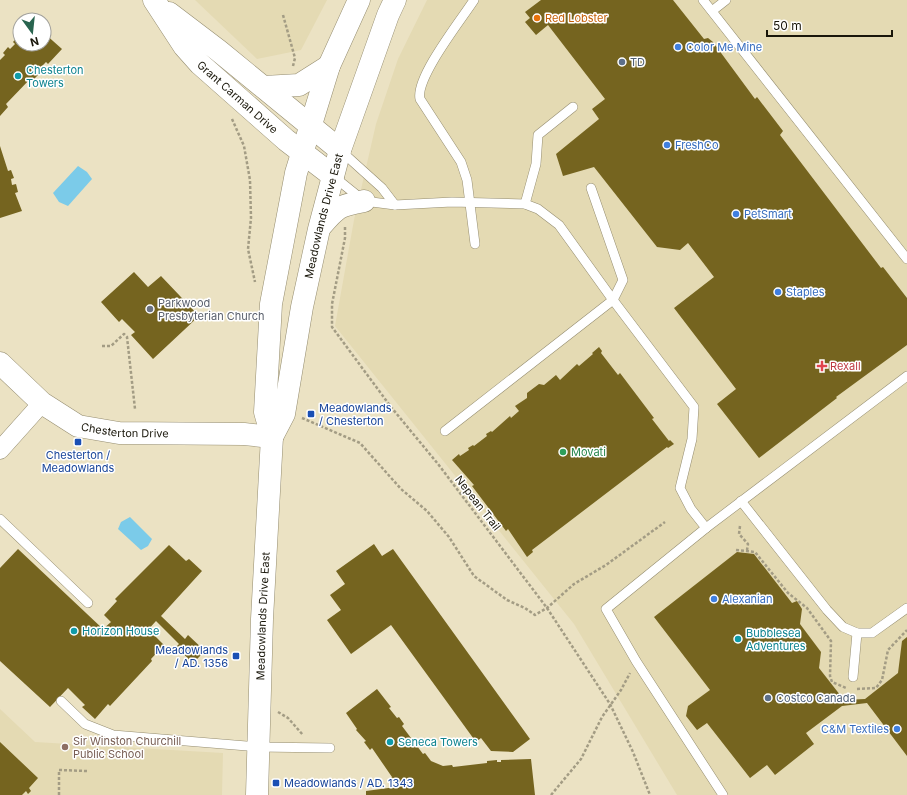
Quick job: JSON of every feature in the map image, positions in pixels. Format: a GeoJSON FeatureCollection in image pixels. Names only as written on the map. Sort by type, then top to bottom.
{"type":"FeatureCollection","features":[{"type":"Feature","properties":{"kind":"main road","name":"Meadowlands Drive East"},"geometry":{"type":"LineString","coordinates":[[257,795],[262,619],[272,437],[265,412],[271,304],[296,173],[329,66],[359,0]]}},
{"type":"Feature","properties":{"kind":"main road","name":"Meadowlands Drive East"},"geometry":{"type":"LineString","coordinates":[[272,437],[284,414],[302,306],[319,229],[340,150],[388,15],[395,0]]}},
{"type":"Feature","properties":{"kind":"main road","name":"Grant Carman Drive"},"geometry":{"type":"LineString","coordinates":[[157,1],[340,150]]}},
{"type":"Feature","properties":{"kind":"main road","name":"Grant Carman Drive"},"geometry":{"type":"LineString","coordinates":[[157,1],[184,46],[200,64],[302,153],[333,176]]}},
{"type":"Feature","properties":{"kind":"main road"},"geometry":{"type":"LineString","coordinates":[[264,87],[299,85],[329,66]]}},
{"type":"Feature","properties":{"kind":"main road"},"geometry":{"type":"LineString","coordinates":[[319,229],[334,210],[340,206],[364,201]]}},
{"type":"Feature","properties":{"kind":"main road","name":"Chesterton Drive"},"geometry":{"type":"LineString","coordinates":[[0,363],[42,403],[78,426],[119,433],[244,434],[272,437]]}},
{"type":"Feature","properties":{"kind":"street"},"geometry":{"type":"LineString","coordinates":[[0,450],[42,403]]}},
{"type":"Feature","properties":{"kind":"lane"},"geometry":{"type":"LineString","coordinates":[[474,0],[427,71],[420,85],[419,95],[420,99],[462,162],[467,180],[475,244]]}},
{"type":"Feature","properties":{"kind":"lane"},"geometry":{"type":"LineString","coordinates":[[703,0],[907,259]]}},
{"type":"Feature","properties":{"kind":"lane"},"geometry":{"type":"LineString","coordinates":[[712,11],[726,0]]}},
{"type":"Feature","properties":{"kind":"lane"},"geometry":{"type":"LineString","coordinates":[[525,204],[536,164],[538,135],[573,107]]}},
{"type":"Feature","properties":{"kind":"lane"},"geometry":{"type":"LineString","coordinates":[[340,150],[354,165],[382,188],[395,205]]}},
{"type":"Feature","properties":{"kind":"lane"},"geometry":{"type":"LineString","coordinates":[[333,176],[364,201],[395,205],[470,203],[525,204],[538,209],[559,224],[613,300],[694,407],[692,440],[680,488],[691,509],[706,528]]}},
{"type":"Feature","properties":{"kind":"lane"},"geometry":{"type":"LineString","coordinates":[[445,431],[613,300],[623,280],[591,188]]}},
{"type":"Feature","properties":{"kind":"lane"},"geometry":{"type":"LineString","coordinates":[[723,795],[636,661],[606,609],[706,528],[907,376]]}},
{"type":"Feature","properties":{"kind":"lane"},"geometry":{"type":"LineString","coordinates":[[741,501],[831,615],[843,627],[857,633],[872,633],[907,608]]}},
{"type":"Feature","properties":{"kind":"lane"},"geometry":{"type":"LineString","coordinates":[[0,519],[88,603]]}},
{"type":"Feature","properties":{"kind":"lane"},"geometry":{"type":"LineString","coordinates":[[853,677],[857,633]]}},
{"type":"Feature","properties":{"kind":"lane"},"geometry":{"type":"LineString","coordinates":[[61,701],[85,724],[113,735],[258,748],[330,748]]}},
{"type":"Feature","properties":{"kind":"path"},"geometry":{"type":"LineString","coordinates":[[283,15],[295,58],[292,70]]}},
{"type":"Feature","properties":{"kind":"path"},"geometry":{"type":"LineString","coordinates":[[229,112],[244,146],[250,180],[251,218],[248,249],[255,284]]}},
{"type":"Feature","properties":{"kind":"path","name":"Nepean Trail"},"geometry":{"type":"LineString","coordinates":[[344,222],[345,238],[332,304],[332,327],[391,407],[443,471],[547,608],[610,704],[633,752],[650,795]]}},
{"type":"Feature","properties":{"kind":"path"},"geometry":{"type":"LineString","coordinates":[[102,346],[111,346],[124,334],[127,337],[135,409]]}},
{"type":"Feature","properties":{"kind":"path"},"geometry":{"type":"LineString","coordinates":[[302,418],[360,443],[401,489],[428,511],[449,536],[474,576],[507,600],[525,608],[535,615],[547,608],[574,584],[606,565],[665,522]]}},
{"type":"Feature","properties":{"kind":"path"},"geometry":{"type":"LineString","coordinates":[[740,526],[740,534],[748,544],[748,550]]}},
{"type":"Feature","properties":{"kind":"path"},"geometry":{"type":"LineString","coordinates":[[551,795],[581,759],[610,704],[621,690],[636,661]]}},
{"type":"Feature","properties":{"kind":"path"},"geometry":{"type":"LineString","coordinates":[[274,710],[288,718],[303,735]]}},
{"type":"Feature","properties":{"kind":"path"},"geometry":{"type":"LineString","coordinates":[[59,795],[59,770],[87,770]]}},
{"type":"Feature","properties":{"kind":"shaded area"},"geometry":{"type":"Polygon","coordinates":[[[195,0],[327,0],[301,50],[257,59],[195,0]]]}},
{"type":"Feature","properties":{"kind":"shaded area"},"geometry":{"type":"Polygon","coordinates":[[[427,0],[907,0],[907,795],[677,795],[574,624],[335,326],[354,220],[376,124],[398,59],[427,0]]]}},
{"type":"Feature","properties":{"kind":"shaded area","name":"Sir Winston Churchill Public School"},"geometry":{"type":"Polygon","coordinates":[[[0,709],[35,742],[223,753],[222,795],[0,795],[0,709]]]}},
{"type":"Feature","properties":{"kind":"water"},"geometry":{"type":"Polygon","coordinates":[[[78,166],[87,172],[92,179],[68,206],[59,202],[53,193],[78,166]]]}},
{"type":"Feature","properties":{"kind":"water"},"geometry":{"type":"Polygon","coordinates":[[[130,517],[152,539],[148,546],[141,550],[118,529],[121,522],[130,517]]]}},
{"type":"Feature","properties":{"kind":"building"},"geometry":{"type":"Polygon","coordinates":[[[541,0],[673,0],[704,39],[708,38],[713,42],[755,99],[757,97],[783,131],[780,135],[881,268],[883,267],[907,298],[907,345],[836,397],[837,398],[759,458],[717,404],[736,389],[674,308],[714,277],[688,243],[680,250],[657,247],[594,167],[563,176],[556,154],[599,119],[592,109],[605,99],[548,25],[536,35],[525,22],[530,18],[525,12],[541,0]]]}},
{"type":"Feature","properties":{"kind":"building","name":"Chesterton Towers"},"geometry":{"type":"Polygon","coordinates":[[[52,40],[62,49],[48,64],[46,62],[36,72],[39,74],[33,80],[31,78],[6,104],[8,107],[0,116],[0,60],[5,55],[3,53],[8,47],[10,49],[12,47],[12,52],[52,52],[52,40]]]}},
{"type":"Feature","properties":{"kind":"building"},"geometry":{"type":"Polygon","coordinates":[[[0,146],[8,171],[11,170],[14,178],[11,179],[12,185],[16,184],[18,192],[15,193],[22,211],[0,218],[0,146]]]}},
{"type":"Feature","properties":{"kind":"building","name":"Parkwood Presbyterian Church"},"geometry":{"type":"Polygon","coordinates":[[[134,272],[148,287],[161,276],[199,316],[153,359],[131,335],[135,332],[122,319],[119,322],[101,302],[134,272]]]}},
{"type":"Feature","properties":{"kind":"building","name":"Movati"},"geometry":{"type":"Polygon","coordinates":[[[599,347],[602,351],[601,353],[618,375],[620,373],[654,418],[652,419],[669,441],[670,440],[674,444],[668,448],[667,447],[532,550],[533,552],[527,557],[508,529],[506,531],[472,486],[474,485],[452,460],[459,454],[460,456],[469,450],[468,448],[473,445],[474,446],[487,436],[486,434],[491,431],[492,432],[510,416],[511,418],[519,411],[515,406],[527,398],[527,393],[539,384],[544,385],[556,375],[560,380],[577,364],[579,366],[599,347]]]}},
{"type":"Feature","properties":{"kind":"building"},"geometry":{"type":"Polygon","coordinates":[[[374,544],[382,556],[393,549],[530,739],[513,752],[491,751],[481,738],[476,742],[391,625],[351,654],[327,620],[341,610],[330,595],[345,584],[336,571],[374,544]]]}},
{"type":"Feature","properties":{"kind":"building","name":"Horizon House"},"geometry":{"type":"Polygon","coordinates":[[[169,545],[186,561],[189,559],[202,571],[161,616],[185,639],[188,635],[205,651],[193,663],[176,647],[179,644],[156,621],[146,632],[150,635],[152,633],[164,645],[151,659],[152,661],[110,706],[108,704],[95,719],[82,707],[85,705],[68,688],[50,707],[0,661],[0,568],[18,549],[103,629],[111,622],[104,615],[117,601],[115,599],[169,545]]]}},
{"type":"Feature","properties":{"kind":"building"},"geometry":{"type":"Polygon","coordinates":[[[737,552],[754,554],[792,603],[797,601],[802,609],[800,624],[821,652],[819,668],[844,700],[865,699],[898,673],[902,641],[907,637],[907,756],[867,703],[842,706],[806,733],[814,744],[775,775],[767,765],[750,778],[707,723],[697,730],[686,716],[688,706],[710,690],[654,617],[737,552]]]}},
{"type":"Feature","properties":{"kind":"building","name":"Seneca Towers"},"geometry":{"type":"Polygon","coordinates":[[[377,689],[391,707],[389,708],[404,724],[402,726],[423,754],[425,753],[431,761],[443,766],[452,765],[453,767],[487,763],[487,761],[497,760],[497,762],[501,762],[501,760],[531,759],[535,795],[366,795],[366,791],[396,787],[391,778],[392,777],[372,748],[370,750],[364,742],[366,741],[356,730],[357,729],[346,713],[377,689]]]}},
{"type":"Feature","properties":{"kind":"building"},"geometry":{"type":"Polygon","coordinates":[[[0,742],[38,778],[29,788],[31,791],[28,794],[26,791],[22,795],[0,795],[0,742]]]}},
{"type":"Feature","properties":{"kind":"place","name":"Red Lobster"},"geometry":{"type":"Point","coordinates":[537,18]}},
{"type":"Feature","properties":{"kind":"place","name":"Color Me Mine"},"geometry":{"type":"Point","coordinates":[678,47]}},
{"type":"Feature","properties":{"kind":"place","name":"TD"},"geometry":{"type":"Point","coordinates":[622,62]}},
{"type":"Feature","properties":{"kind":"place","name":"Chesterton Towers"},"geometry":{"type":"Point","coordinates":[18,76]}},
{"type":"Feature","properties":{"kind":"place","name":"FreshCo"},"geometry":{"type":"Point","coordinates":[667,145]}},
{"type":"Feature","properties":{"kind":"place","name":"PetSmart"},"geometry":{"type":"Point","coordinates":[736,214]}},
{"type":"Feature","properties":{"kind":"place","name":"Staples"},"geometry":{"type":"Point","coordinates":[778,292]}},
{"type":"Feature","properties":{"kind":"place","name":"Parkwood Presbyterian Church"},"geometry":{"type":"Point","coordinates":[150,309]}},
{"type":"Feature","properties":{"kind":"place","name":"Rexall"},"geometry":{"type":"Point","coordinates":[822,366]}},
{"type":"Feature","properties":{"kind":"place","name":"Meadowlands / Chesterton"},"geometry":{"type":"Point","coordinates":[311,414]}},
{"type":"Feature","properties":{"kind":"place","name":"Chesterton / Meadowlands"},"geometry":{"type":"Point","coordinates":[78,442]}},
{"type":"Feature","properties":{"kind":"place","name":"Movati"},"geometry":{"type":"Point","coordinates":[563,452]}},
{"type":"Feature","properties":{"kind":"place","name":"Alexanian"},"geometry":{"type":"Point","coordinates":[714,599]}},
{"type":"Feature","properties":{"kind":"place","name":"Horizon House"},"geometry":{"type":"Point","coordinates":[74,631]}},
{"type":"Feature","properties":{"kind":"place","name":"Bubblesea Adventures"},"geometry":{"type":"Point","coordinates":[738,639]}},
{"type":"Feature","properties":{"kind":"place","name":"Meadowlands / AD. 1356"},"geometry":{"type":"Point","coordinates":[236,656]}},
{"type":"Feature","properties":{"kind":"place","name":"Costco Canada"},"geometry":{"type":"Point","coordinates":[768,698]}},
{"type":"Feature","properties":{"kind":"place","name":"C&M Textiles"},"geometry":{"type":"Point","coordinates":[897,729]}},
{"type":"Feature","properties":{"kind":"place","name":"Seneca Towers"},"geometry":{"type":"Point","coordinates":[390,742]}},
{"type":"Feature","properties":{"kind":"place","name":"Sir Winston Churchill Public School"},"geometry":{"type":"Point","coordinates":[65,747]}},
{"type":"Feature","properties":{"kind":"place","name":"Meadowlands / AD. 1343"},"geometry":{"type":"Point","coordinates":[276,783]}}]}
